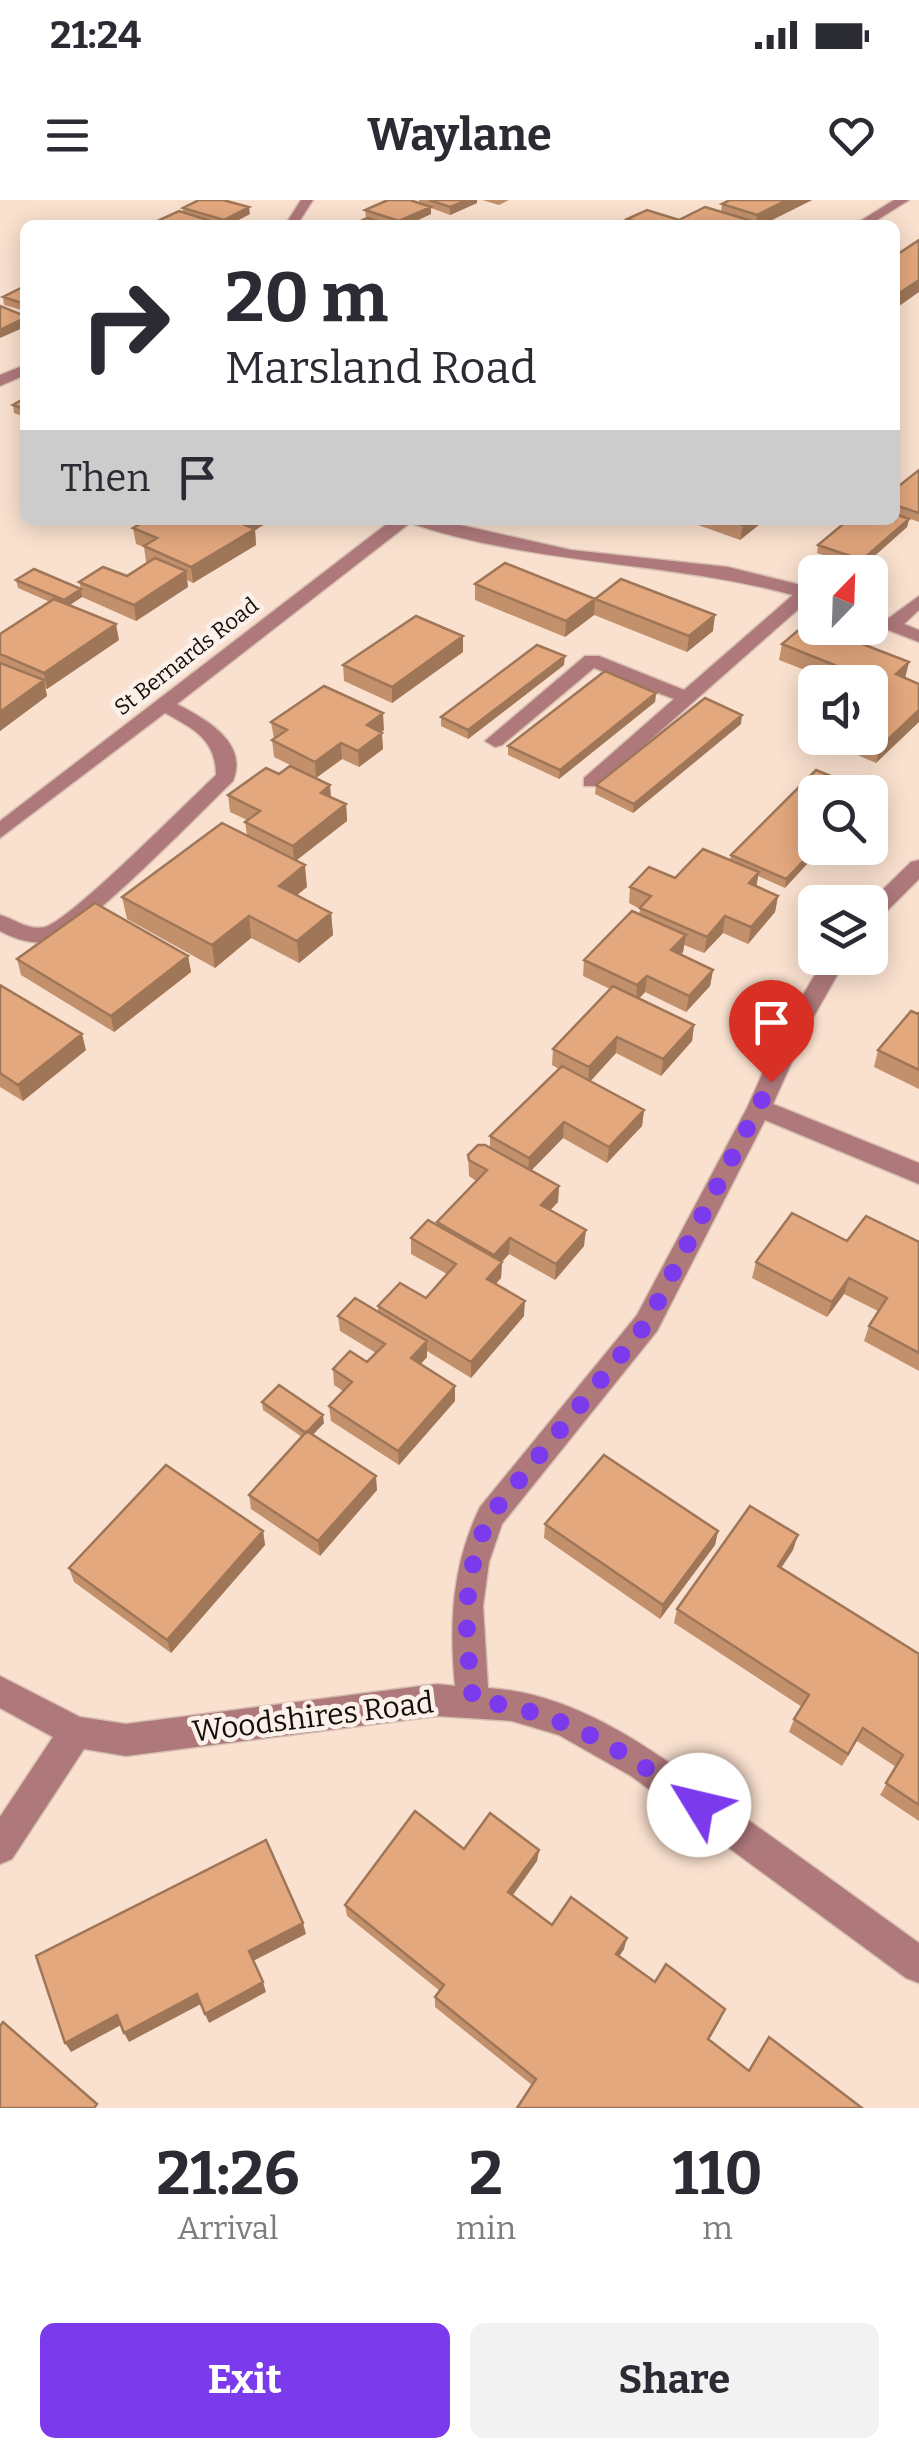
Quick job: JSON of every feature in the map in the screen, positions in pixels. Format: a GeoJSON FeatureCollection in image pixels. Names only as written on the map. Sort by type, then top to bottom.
{"type":"FeatureCollection","features":[{"type":"Feature","properties":{"kind":"street"},"geometry":{"type":"LineString","coordinates":[[869,220],[903,200]]}},
{"type":"Feature","properties":{"kind":"street","name":"St Bernards Road"},"geometry":{"type":"LineString","coordinates":[[0,832],[162,702],[396,525]]}},
{"type":"Feature","properties":{"kind":"street"},"geometry":{"type":"LineString","coordinates":[[438,525],[571,555],[728,572],[798,591]]}},
{"type":"Feature","properties":{"kind":"street"},"geometry":{"type":"LineString","coordinates":[[892,624],[919,602]]}},
{"type":"Feature","properties":{"kind":"street"},"geometry":{"type":"LineString","coordinates":[[591,782],[798,605]]}},
{"type":"Feature","properties":{"kind":"street"},"geometry":{"type":"LineString","coordinates":[[888,623],[919,637]]}},
{"type":"Feature","properties":{"kind":"street"},"geometry":{"type":"LineString","coordinates":[[494,741],[592,660],[686,698]]}},
{"type":"Feature","properties":{"kind":"street"},"geometry":{"type":"LineString","coordinates":[[0,922],[24,934],[52,934],[81,913],[226,777],[227,761],[220,738],[162,702]]}},
{"type":"Feature","properties":{"kind":"street"},"geometry":{"type":"LineString","coordinates":[[888,897],[919,867]]}},
{"type":"Feature","properties":{"kind":"street"},"geometry":{"type":"LineString","coordinates":[[473,1700],[464,1623],[477,1544],[490,1516],[647,1323],[759,1108],[794,1030],[826,975]]}},
{"type":"Feature","properties":{"kind":"street"},"geometry":{"type":"LineString","coordinates":[[759,1108],[876,1153],[919,1174]]}},
{"type":"Feature","properties":{"kind":"street","name":"Woodshires Road"},"geometry":{"type":"LineString","coordinates":[[0,1691],[76,1732],[126,1740],[393,1705],[473,1700],[512,1705],[566,1721],[643,1764],[919,1964]]}},
{"type":"Feature","properties":{"kind":"street"},"geometry":{"type":"LineString","coordinates":[[0,1846],[76,1732]]}},
{"type":"Feature","properties":{"kind":"building"},"geometry":{"type":"Polygon","coordinates":[[[199,200],[223,200],[249,207],[224,220],[183,208],[199,200]]]}},
{"type":"Feature","properties":{"kind":"building"},"geometry":{"type":"Polygon","coordinates":[[[388,200],[410,200],[431,207],[401,220],[365,210],[388,200]]]}},
{"type":"Feature","properties":{"kind":"building"},"geometry":{"type":"Polygon","coordinates":[[[429,200],[467,200],[450,207],[429,200]]]}},
{"type":"Feature","properties":{"kind":"building"},"geometry":{"type":"Polygon","coordinates":[[[730,200],[787,200],[757,215],[722,204],[730,200]]]}},
{"type":"Feature","properties":{"kind":"building"},"geometry":{"type":"Polygon","coordinates":[[[705,207],[749,220],[679,220],[705,207]]]}},
{"type":"Feature","properties":{"kind":"building"},"geometry":{"type":"Polygon","coordinates":[[[647,210],[679,220],[627,219],[647,210]]]}},
{"type":"Feature","properties":{"kind":"building"},"geometry":{"type":"Polygon","coordinates":[[[179,211],[208,220],[159,220],[179,211]]]}},
{"type":"Feature","properties":{"kind":"building"},"geometry":{"type":"Polygon","coordinates":[[[919,240],[919,280],[900,293],[900,253],[919,240]]]}},
{"type":"Feature","properties":{"kind":"building"},"geometry":{"type":"Polygon","coordinates":[[[20,288],[20,302],[3,297],[20,288]]]}},
{"type":"Feature","properties":{"kind":"building"},"geometry":{"type":"Polygon","coordinates":[[[0,306],[20,314],[20,320],[0,330],[0,306]]]}},
{"type":"Feature","properties":{"kind":"building"},"geometry":{"type":"Polygon","coordinates":[[[919,470],[919,513],[900,507],[900,485],[919,470]]]}},
{"type":"Feature","properties":{"kind":"building"},"geometry":{"type":"Polygon","coordinates":[[[900,516],[909,519],[868,555],[847,555],[818,545],[842,525],[900,525],[900,516]]]}},
{"type":"Feature","properties":{"kind":"building"},"geometry":{"type":"Polygon","coordinates":[[[245,525],[255,529],[191,567],[144,546],[157,538],[133,528],[245,525]]]}},
{"type":"Feature","properties":{"kind":"building"},"geometry":{"type":"Polygon","coordinates":[[[155,558],[186,571],[134,605],[79,582],[103,567],[127,576],[155,558]]]}},
{"type":"Feature","properties":{"kind":"building"},"geometry":{"type":"Polygon","coordinates":[[[505,563],[595,599],[566,621],[475,584],[505,563]]]}},
{"type":"Feature","properties":{"kind":"building"},"geometry":{"type":"Polygon","coordinates":[[[34,569],[81,589],[64,600],[16,580],[34,569]]]}},
{"type":"Feature","properties":{"kind":"building"},"geometry":{"type":"Polygon","coordinates":[[[621,579],[715,615],[689,636],[595,599],[621,579]]]}},
{"type":"Feature","properties":{"kind":"building"},"geometry":{"type":"Polygon","coordinates":[[[54,599],[116,624],[44,673],[0,654],[0,634],[54,599]]]}},
{"type":"Feature","properties":{"kind":"building"},"geometry":{"type":"Polygon","coordinates":[[[416,616],[463,636],[392,687],[343,665],[416,616]]]}},
{"type":"Feature","properties":{"kind":"building"},"geometry":{"type":"Polygon","coordinates":[[[798,630],[798,645],[865,645],[909,662],[896,674],[919,684],[919,710],[888,739],[888,665],[834,665],[782,644],[798,630]]]}},
{"type":"Feature","properties":{"kind":"building"},"geometry":{"type":"Polygon","coordinates":[[[537,645],[565,656],[468,730],[441,717],[537,645]]]}},
{"type":"Feature","properties":{"kind":"building"},"geometry":{"type":"Polygon","coordinates":[[[0,663],[44,680],[0,712],[0,663]]]}},
{"type":"Feature","properties":{"kind":"building"},"geometry":{"type":"Polygon","coordinates":[[[605,671],[656,693],[560,770],[508,746],[605,671]]]}},
{"type":"Feature","properties":{"kind":"building"},"geometry":{"type":"Polygon","coordinates":[[[324,686],[383,713],[367,725],[382,733],[358,751],[341,743],[315,762],[272,740],[287,730],[271,722],[324,686]]]}},
{"type":"Feature","properties":{"kind":"building"},"geometry":{"type":"Polygon","coordinates":[[[705,698],[742,715],[634,804],[596,785],[705,698]]]}},
{"type":"Feature","properties":{"kind":"building"},"geometry":{"type":"Polygon","coordinates":[[[290,766],[330,785],[321,793],[346,804],[293,846],[245,822],[260,811],[228,795],[266,768],[279,774],[290,766]]]}},
{"type":"Feature","properties":{"kind":"building"},"geometry":{"type":"Polygon","coordinates":[[[798,788],[800,865],[786,879],[731,855],[798,788]]]}},
{"type":"Feature","properties":{"kind":"building"},"geometry":{"type":"Polygon","coordinates":[[[222,823],[305,865],[279,886],[331,913],[297,941],[249,916],[212,945],[122,897],[222,823]]]}},
{"type":"Feature","properties":{"kind":"building"},"geometry":{"type":"Polygon","coordinates":[[[703,849],[759,872],[749,883],[778,896],[751,927],[725,916],[707,937],[640,908],[651,896],[630,887],[649,867],[675,878],[703,849]]]}},
{"type":"Feature","properties":{"kind":"building"},"geometry":{"type":"Polygon","coordinates":[[[95,903],[188,956],[111,1016],[17,959],[95,903]]]}},
{"type":"Feature","properties":{"kind":"building"},"geometry":{"type":"Polygon","coordinates":[[[632,911],[686,935],[671,950],[713,970],[689,996],[647,976],[637,985],[584,960],[632,911]]]}},
{"type":"Feature","properties":{"kind":"building"},"geometry":{"type":"Polygon","coordinates":[[[0,985],[82,1034],[18,1085],[0,1073],[0,985]]]}},
{"type":"Feature","properties":{"kind":"building"},"geometry":{"type":"Polygon","coordinates":[[[613,986],[694,1025],[663,1059],[617,1037],[589,1067],[553,1049],[613,986]]]}},
{"type":"Feature","properties":{"kind":"building"},"geometry":{"type":"Polygon","coordinates":[[[911,1011],[919,1012],[919,1070],[878,1050],[911,1011]]]}},
{"type":"Feature","properties":{"kind":"building"},"geometry":{"type":"Polygon","coordinates":[[[562,1066],[644,1110],[609,1147],[564,1122],[529,1158],[490,1136],[562,1066]]]}},
{"type":"Feature","properties":{"kind":"building"},"geometry":{"type":"Polygon","coordinates":[[[478,1145],[485,1145],[559,1186],[541,1205],[586,1230],[556,1264],[510,1238],[494,1255],[437,1222],[487,1170],[469,1160],[468,1155],[478,1145]]]}},
{"type":"Feature","properties":{"kind":"building"},"geometry":{"type":"Polygon","coordinates":[[[792,1213],[847,1241],[866,1216],[919,1242],[919,1353],[869,1326],[887,1298],[849,1278],[832,1302],[756,1262],[792,1213]]]}},
{"type":"Feature","properties":{"kind":"building"},"geometry":{"type":"Polygon","coordinates":[[[428,1220],[502,1262],[487,1279],[525,1301],[471,1362],[378,1306],[400,1283],[426,1298],[456,1264],[411,1238],[428,1220]]]}},
{"type":"Feature","properties":{"kind":"building"},"geometry":{"type":"Polygon","coordinates":[[[355,1298],[427,1341],[411,1358],[455,1386],[398,1451],[329,1406],[352,1382],[333,1369],[350,1351],[367,1362],[385,1344],[338,1316],[355,1298]]]}},
{"type":"Feature","properties":{"kind":"building"},"geometry":{"type":"Polygon","coordinates":[[[279,1385],[323,1415],[306,1433],[262,1402],[279,1385]]]}},
{"type":"Feature","properties":{"kind":"building"},"geometry":{"type":"Polygon","coordinates":[[[307,1431],[376,1476],[318,1541],[249,1495],[307,1431]]]}},
{"type":"Feature","properties":{"kind":"building"},"geometry":{"type":"Polygon","coordinates":[[[604,1455],[718,1531],[663,1605],[545,1524],[604,1455]]]}},
{"type":"Feature","properties":{"kind":"building"},"geometry":{"type":"Polygon","coordinates":[[[166,1465],[263,1531],[167,1640],[69,1568],[166,1465]]]}},
{"type":"Feature","properties":{"kind":"building"},"geometry":{"type":"Polygon","coordinates":[[[750,1506],[798,1535],[778,1566],[919,1654],[919,1805],[886,1783],[903,1755],[863,1728],[848,1754],[794,1719],[809,1695],[677,1609],[750,1506]]]}},
{"type":"Feature","properties":{"kind":"building"},"geometry":{"type":"Polygon","coordinates":[[[415,1811],[464,1849],[490,1813],[539,1850],[508,1892],[552,1925],[571,1897],[627,1938],[616,1954],[655,1982],[666,1964],[725,2009],[708,2039],[749,2071],[769,2037],[862,2108],[517,2108],[536,2079],[435,1997],[444,1985],[345,1905],[415,1811]]]}},
{"type":"Feature","properties":{"kind":"building"},"geometry":{"type":"Polygon","coordinates":[[[266,1840],[303,1923],[249,1951],[263,1982],[205,2014],[197,1994],[124,2033],[117,2015],[65,2043],[36,1956],[266,1840]]]}},
{"type":"Feature","properties":{"kind":"building"},"geometry":{"type":"Polygon","coordinates":[[[3,2022],[97,2104],[94,2108],[0,2108],[3,2022]]]}},
{"type":"Feature","properties":{"kind":"route"},"geometry":{"type":"LineString","coordinates":[[699,1805],[643,1764],[566,1721],[512,1705],[473,1700],[464,1623],[477,1544],[490,1516],[647,1323],[771,1082]]}}]}
